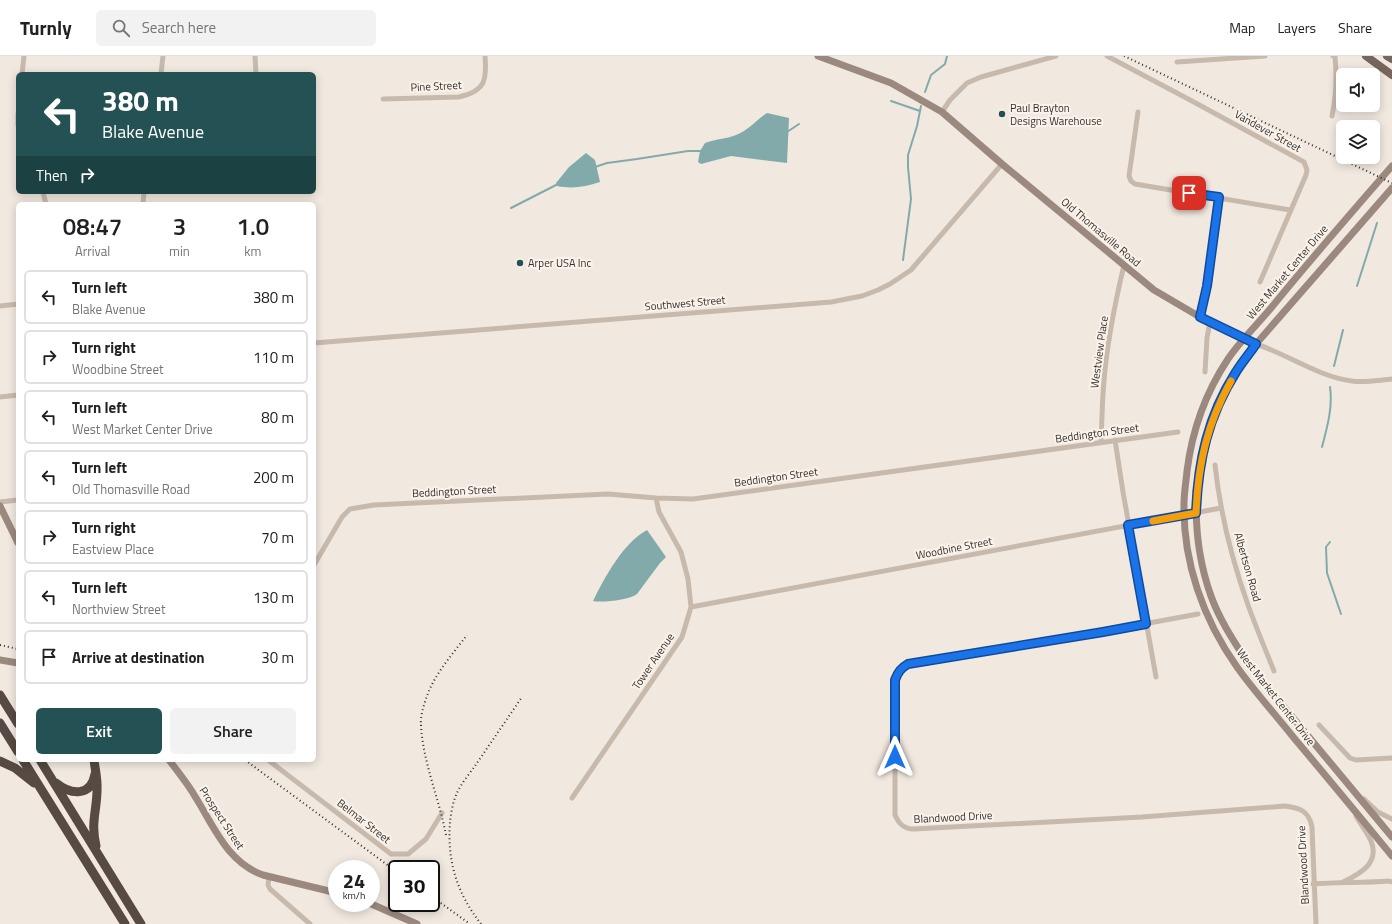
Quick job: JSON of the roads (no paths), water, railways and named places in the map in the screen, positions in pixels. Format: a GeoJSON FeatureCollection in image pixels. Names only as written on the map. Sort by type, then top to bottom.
{"type":"FeatureCollection","features":[{"type":"Feature","properties":{"kind":"highway"},"geometry":{"type":"LineString","coordinates":[[0,695],[16,721]]}},
{"type":"Feature","properties":{"kind":"highway"},"geometry":{"type":"LineString","coordinates":[[0,723],[16,749]]}},
{"type":"Feature","properties":{"kind":"highway"},"geometry":{"type":"LineString","coordinates":[[0,761],[12,766],[25,775],[48,800]]}},
{"type":"Feature","properties":{"kind":"highway"},"geometry":{"type":"LineString","coordinates":[[24,762],[125,924]]}},
{"type":"Feature","properties":{"kind":"highway"},"geometry":{"type":"LineString","coordinates":[[41,762],[141,924]]}},
{"type":"Feature","properties":{"kind":"highway"},"geometry":{"type":"LineString","coordinates":[[51,777],[66,790],[81,792],[87,789],[92,783],[95,775],[94,762]]}},
{"type":"Feature","properties":{"kind":"highway"},"geometry":{"type":"LineString","coordinates":[[94,762],[97,786],[93,816],[93,832],[100,857]]}},
{"type":"Feature","properties":{"kind":"main road","name":"Old Thomasville Road"},"geometry":{"type":"LineString","coordinates":[[818,56],[891,83],[942,112],[1002,164],[1154,290],[1200,317],[1256,344]]}},
{"type":"Feature","properties":{"kind":"main road"},"geometry":{"type":"LineString","coordinates":[[1366,56],[1392,75]]}},
{"type":"Feature","properties":{"kind":"main road"},"geometry":{"type":"LineString","coordinates":[[1387,56],[1392,59]]}},
{"type":"Feature","properties":{"kind":"main road","name":"West Market Center Drive"},"geometry":{"type":"LineString","coordinates":[[1392,166],[1229,358],[1214,383],[1202,410],[1189,455],[1184,502],[1189,559],[1206,614],[1219,640],[1237,668],[1392,856]]}},
{"type":"Feature","properties":{"kind":"main road","name":"West Market Center Drive"},"geometry":{"type":"LineString","coordinates":[[1392,188],[1256,344],[1237,371],[1223,395],[1212,422],[1202,454],[1197,489],[1196,513],[1200,555],[1211,595],[1236,646],[1249,665],[1392,837]]}},
{"type":"Feature","properties":{"kind":"main road"},"geometry":{"type":"LineString","coordinates":[[0,506],[16,539]]}},
{"type":"Feature","properties":{"kind":"main road"},"geometry":{"type":"LineString","coordinates":[[2,660],[16,663]]}},
{"type":"Feature","properties":{"kind":"main road","name":"Prospect Street"},"geometry":{"type":"LineString","coordinates":[[170,762],[192,792],[231,854],[248,869],[269,877],[328,891]]}},
{"type":"Feature","properties":{"kind":"main road"},"geometry":{"type":"LineString","coordinates":[[380,908],[418,924]]}},
{"type":"Feature","properties":{"kind":"street"},"geometry":{"type":"LineString","coordinates":[[22,72],[24,56]]}},
{"type":"Feature","properties":{"kind":"street"},"geometry":{"type":"LineString","coordinates":[[161,72],[163,56]]}},
{"type":"Feature","properties":{"kind":"street"},"geometry":{"type":"LineString","coordinates":[[255,56],[256,72]]}},
{"type":"Feature","properties":{"kind":"street","name":"Pine Street"},"geometry":{"type":"LineString","coordinates":[[383,99],[459,97],[470,94],[482,86],[486,73],[485,56]]}},
{"type":"Feature","properties":{"kind":"street"},"geometry":{"type":"LineString","coordinates":[[942,112],[950,100],[967,83],[980,77],[1056,56]]}},
{"type":"Feature","properties":{"kind":"street","name":"Vandever Street"},"geometry":{"type":"LineString","coordinates":[[1106,56],[1206,108],[1304,162],[1307,170],[1306,176],[1260,282]]}},
{"type":"Feature","properties":{"kind":"street"},"geometry":{"type":"LineString","coordinates":[[1177,62],[1265,56]]}},
{"type":"Feature","properties":{"kind":"street"},"geometry":{"type":"LineString","coordinates":[[1332,116],[1337,74],[1334,56]]}},
{"type":"Feature","properties":{"kind":"street"},"geometry":{"type":"LineString","coordinates":[[1138,112],[1130,176],[1131,181],[1135,184],[1290,210]]}},
{"type":"Feature","properties":{"kind":"street","name":"Southwest Street"},"geometry":{"type":"LineString","coordinates":[[316,343],[831,302],[862,296],[890,284],[912,270],[1002,164]]}},
{"type":"Feature","properties":{"kind":"street"},"geometry":{"type":"LineString","coordinates":[[1200,317],[1207,286],[1219,197]]}},
{"type":"Feature","properties":{"kind":"street","name":"Westview Place"},"geometry":{"type":"LineString","coordinates":[[1101,442],[1107,353],[1124,265]]}},
{"type":"Feature","properties":{"kind":"street"},"geometry":{"type":"LineString","coordinates":[[0,306],[16,304]]}},
{"type":"Feature","properties":{"kind":"street"},"geometry":{"type":"LineString","coordinates":[[1205,372],[1207,338],[1210,322]]}},
{"type":"Feature","properties":{"kind":"street","name":"Old Thomasville Road"},"geometry":{"type":"LineString","coordinates":[[1256,344],[1269,348],[1303,365],[1340,378],[1352,381],[1392,379]]}},
{"type":"Feature","properties":{"kind":"street"},"geometry":{"type":"LineString","coordinates":[[0,398],[16,396]]}},
{"type":"Feature","properties":{"kind":"street","name":"Beddington Street"},"geometry":{"type":"LineString","coordinates":[[316,562],[342,517],[350,509],[374,505],[608,494],[693,499],[1178,432]]}},
{"type":"Feature","properties":{"kind":"street"},"geometry":{"type":"LineString","coordinates":[[1114,440],[1156,678]]}},
{"type":"Feature","properties":{"kind":"street","name":"Albertson Road"},"geometry":{"type":"LineString","coordinates":[[1215,465],[1221,508],[1234,561],[1248,604],[1274,671]]}},
{"type":"Feature","properties":{"kind":"street","name":"Tower Avenue"},"geometry":{"type":"LineString","coordinates":[[572,798],[682,637],[691,607],[688,579],[681,552],[659,512],[656,498]]}},
{"type":"Feature","properties":{"kind":"street"},"geometry":{"type":"LineString","coordinates":[[0,502],[16,500]]}},
{"type":"Feature","properties":{"kind":"street","name":"Woodbine Street"},"geometry":{"type":"LineString","coordinates":[[691,607],[1221,508]]}},
{"type":"Feature","properties":{"kind":"street","name":"Blandwood Drive"},"geometry":{"type":"LineString","coordinates":[[1198,614],[1124,629],[912,663],[903,667],[895,680],[895,811],[897,820],[904,827],[914,829],[1142,817],[1285,806],[1296,807],[1307,814],[1312,827],[1316,924]]}},
{"type":"Feature","properties":{"kind":"street"},"geometry":{"type":"LineString","coordinates":[[1319,725],[1350,758],[1356,760],[1392,758]]}},
{"type":"Feature","properties":{"kind":"street","name":"Belmar Street"},"geometry":{"type":"LineString","coordinates":[[271,762],[391,854],[408,854],[426,839],[442,813]]}},
{"type":"Feature","properties":{"kind":"street"},"geometry":{"type":"LineString","coordinates":[[1356,792],[1378,812],[1392,819]]}},
{"type":"Feature","properties":{"kind":"street"},"geometry":{"type":"LineString","coordinates":[[1343,882],[1364,870],[1372,858],[1373,851],[1371,841],[1346,801]]}},
{"type":"Feature","properties":{"kind":"street"},"geometry":{"type":"LineString","coordinates":[[269,877],[268,885],[270,889],[310,924]]}},
{"type":"Feature","properties":{"kind":"street"},"geometry":{"type":"LineString","coordinates":[[1314,884],[1343,882],[1392,882]]}},
{"type":"Feature","properties":{"kind":"water"},"geometry":{"type":"Polygon","coordinates":[[[767,113],[789,118],[787,163],[731,156],[701,164],[698,162],[700,151],[705,143],[740,133],[767,113]]]}},
{"type":"Feature","properties":{"kind":"water"},"geometry":{"type":"Polygon","coordinates":[[[586,153],[595,160],[600,182],[578,187],[557,186],[556,183],[569,167],[586,153]]]}},
{"type":"Feature","properties":{"kind":"water"},"geometry":{"type":"Polygon","coordinates":[[[647,530],[666,557],[637,594],[628,598],[616,600],[603,602],[593,601],[616,561],[630,543],[647,530]]]}},
{"type":"Feature","properties":{"kind":"waterway"},"geometry":{"type":"LineString","coordinates":[[925,92],[931,75],[945,64],[947,56]]}},
{"type":"Feature","properties":{"kind":"waterway"},"geometry":{"type":"LineString","coordinates":[[891,101],[920,111]]}},
{"type":"Feature","properties":{"kind":"waterway"},"geometry":{"type":"LineString","coordinates":[[903,260],[911,199],[908,155],[917,126],[921,106]]}},
{"type":"Feature","properties":{"kind":"waterway"},"geometry":{"type":"LineString","coordinates":[[787,132],[799,124]]}},
{"type":"Feature","properties":{"kind":"waterway"},"geometry":{"type":"LineString","coordinates":[[595,167],[607,163],[688,151],[701,151]]}},
{"type":"Feature","properties":{"kind":"waterway"},"geometry":{"type":"LineString","coordinates":[[511,208],[558,184]]}},
{"type":"Feature","properties":{"kind":"waterway"},"geometry":{"type":"LineString","coordinates":[[1357,286],[1377,223]]}},
{"type":"Feature","properties":{"kind":"waterway"},"geometry":{"type":"LineString","coordinates":[[1334,366],[1343,330]]}},
{"type":"Feature","properties":{"kind":"waterway"},"geometry":{"type":"LineString","coordinates":[[1322,447],[1328,425],[1331,402],[1330,387]]}},
{"type":"Feature","properties":{"kind":"waterway"},"geometry":{"type":"LineString","coordinates":[[1330,542],[1326,547],[1327,573],[1341,614]]}},
{"type":"Feature","properties":{"kind":"railway"},"geometry":{"type":"LineString","coordinates":[[1124,56],[1392,183]]}},
{"type":"Feature","properties":{"kind":"railway"},"geometry":{"type":"LineString","coordinates":[[446,835],[422,739],[421,718],[422,710],[434,680],[467,635]]}},
{"type":"Feature","properties":{"kind":"railway"},"geometry":{"type":"LineString","coordinates":[[0,645],[16,649]]}},
{"type":"Feature","properties":{"kind":"railway"},"geometry":{"type":"LineString","coordinates":[[481,924],[460,889],[452,864],[449,837],[453,803],[461,785],[522,697]]}},
{"type":"Feature","properties":{"kind":"railway"},"geometry":{"type":"LineString","coordinates":[[248,762],[388,865]]}},
{"type":"Feature","properties":{"kind":"railway"},"geometry":{"type":"LineString","coordinates":[[440,902],[470,924]]}},
{"type":"Feature","properties":{"kind":"place","name":"Paul Brayton Designs Warehouse"},"geometry":{"type":"Point","coordinates":[1002,114]}},
{"type":"Feature","properties":{"kind":"place","name":"Arper USA Inc"},"geometry":{"type":"Point","coordinates":[520,263]}}]}
